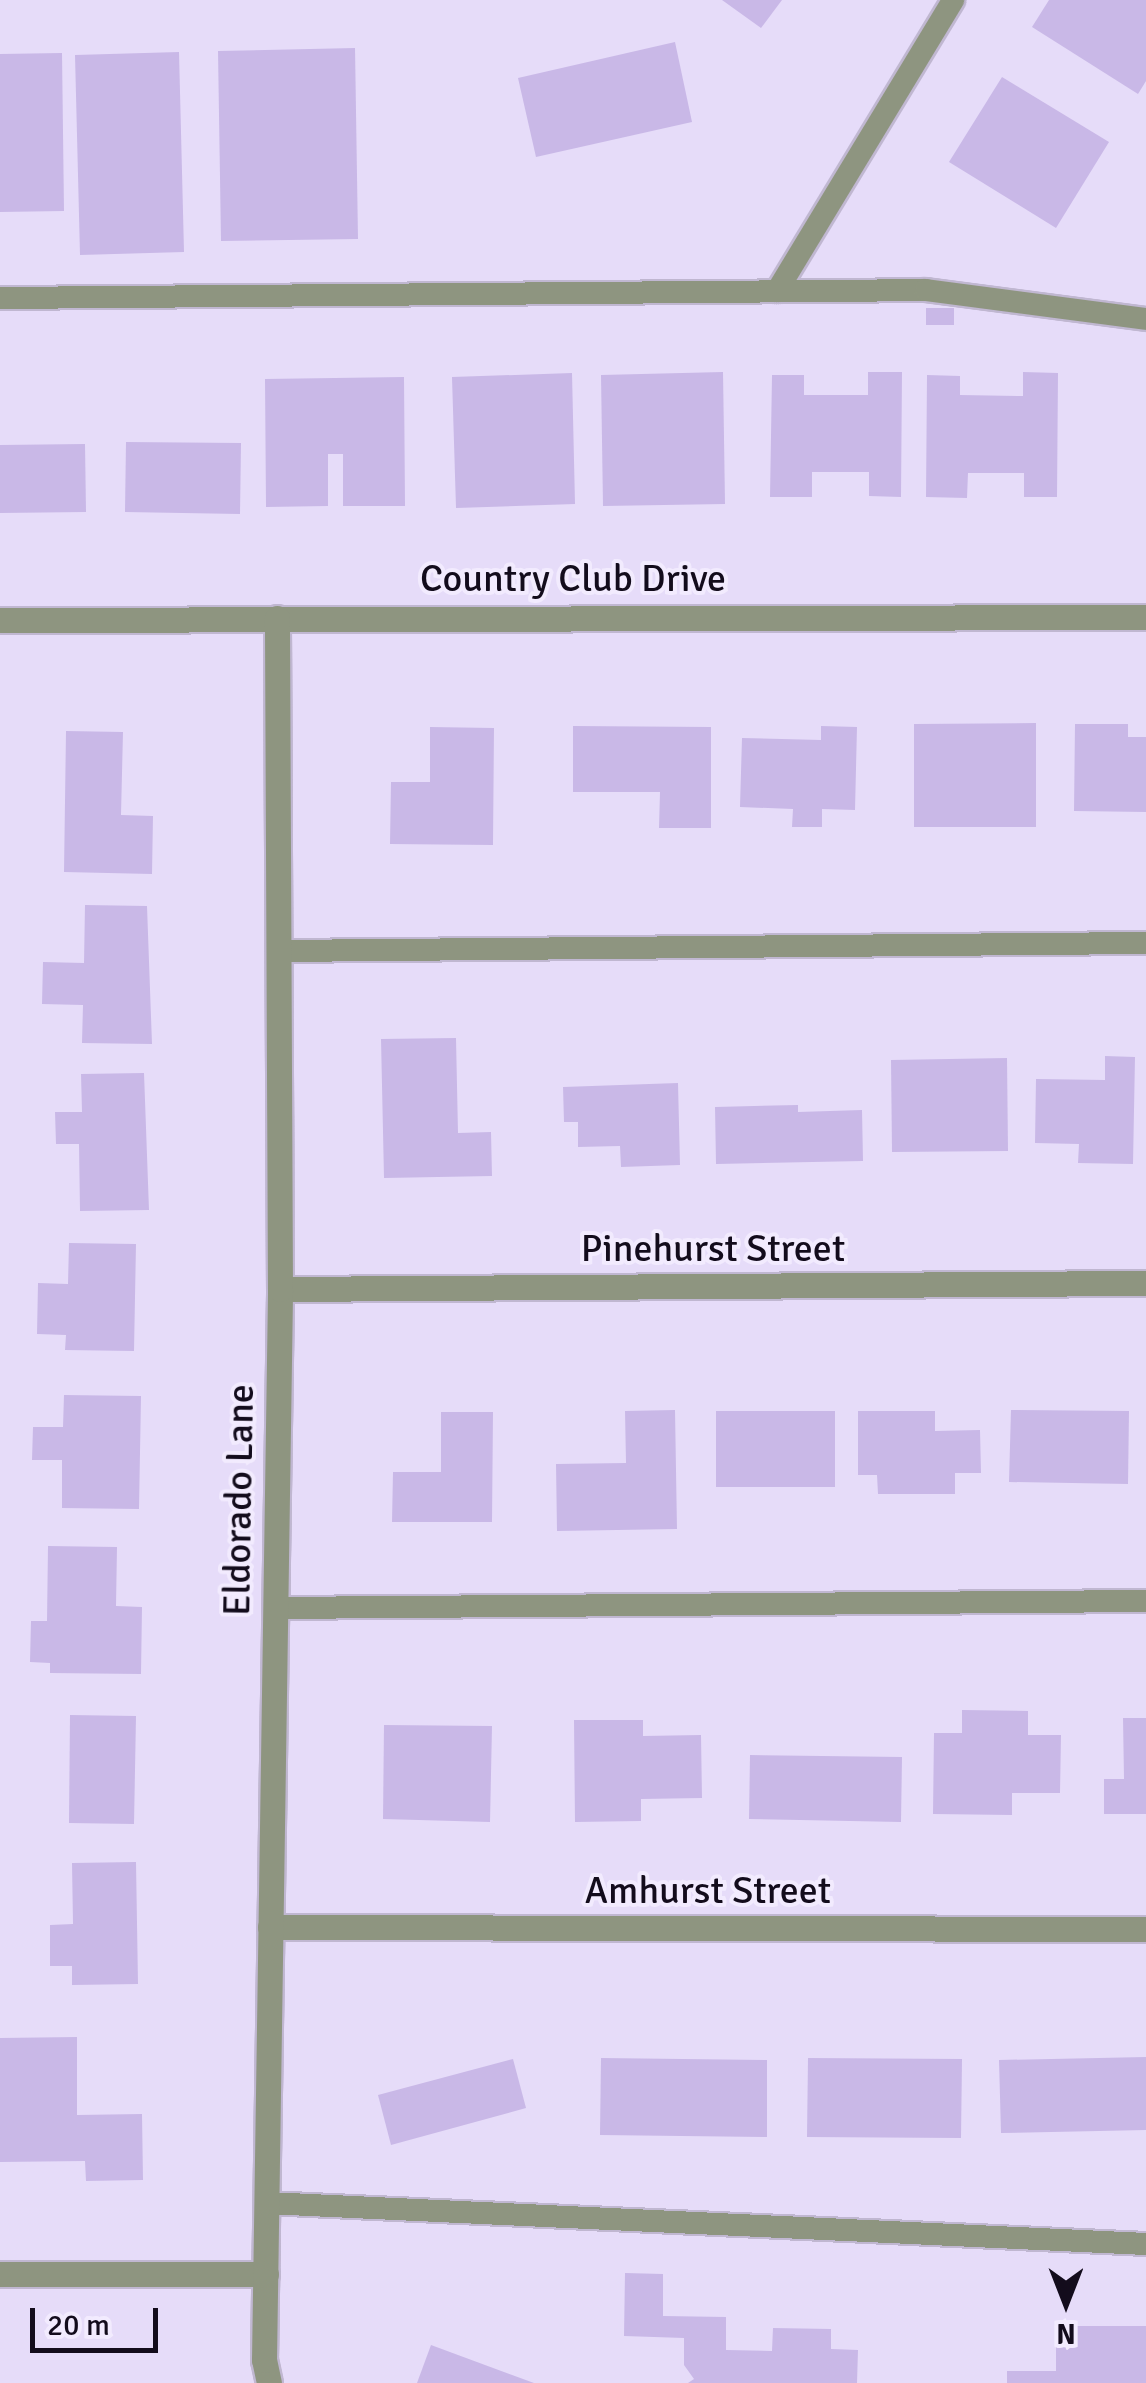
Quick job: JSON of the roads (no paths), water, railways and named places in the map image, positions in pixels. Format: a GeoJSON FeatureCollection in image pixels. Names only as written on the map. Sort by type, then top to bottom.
{"type":"FeatureCollection","features":[{"type":"Feature","properties":{"kind":"street","name":"Country Club Drive"},"geometry":{"type":"LineString","coordinates":[[0,620],[1146,616]]}},
{"type":"Feature","properties":{"kind":"street","name":"Eldorado Lane"},"geometry":{"type":"LineString","coordinates":[[270,2383],[266,2274],[280,1289],[277,618]]}},
{"type":"Feature","properties":{"kind":"street","name":"Pinehurst Street"},"geometry":{"type":"LineString","coordinates":[[280,1289],[1146,1284]]}},
{"type":"Feature","properties":{"kind":"street","name":"Amhurst Street"},"geometry":{"type":"LineString","coordinates":[[270,1927],[1146,1929]]}},
{"type":"Feature","properties":{"kind":"street"},"geometry":{"type":"LineString","coordinates":[[0,2274],[266,2274]]}},
{"type":"Feature","properties":{"kind":"lane"},"geometry":{"type":"LineString","coordinates":[[777,291],[954,0]]}},
{"type":"Feature","properties":{"kind":"lane"},"geometry":{"type":"LineString","coordinates":[[0,298],[926,290],[1146,319]]}},
{"type":"Feature","properties":{"kind":"lane"},"geometry":{"type":"LineString","coordinates":[[278,950],[1146,943]]}},
{"type":"Feature","properties":{"kind":"lane"},"geometry":{"type":"LineString","coordinates":[[275,1608],[1146,1601]]}},
{"type":"Feature","properties":{"kind":"lane"},"geometry":{"type":"LineString","coordinates":[[267,2203],[1146,2244]]}}]}
